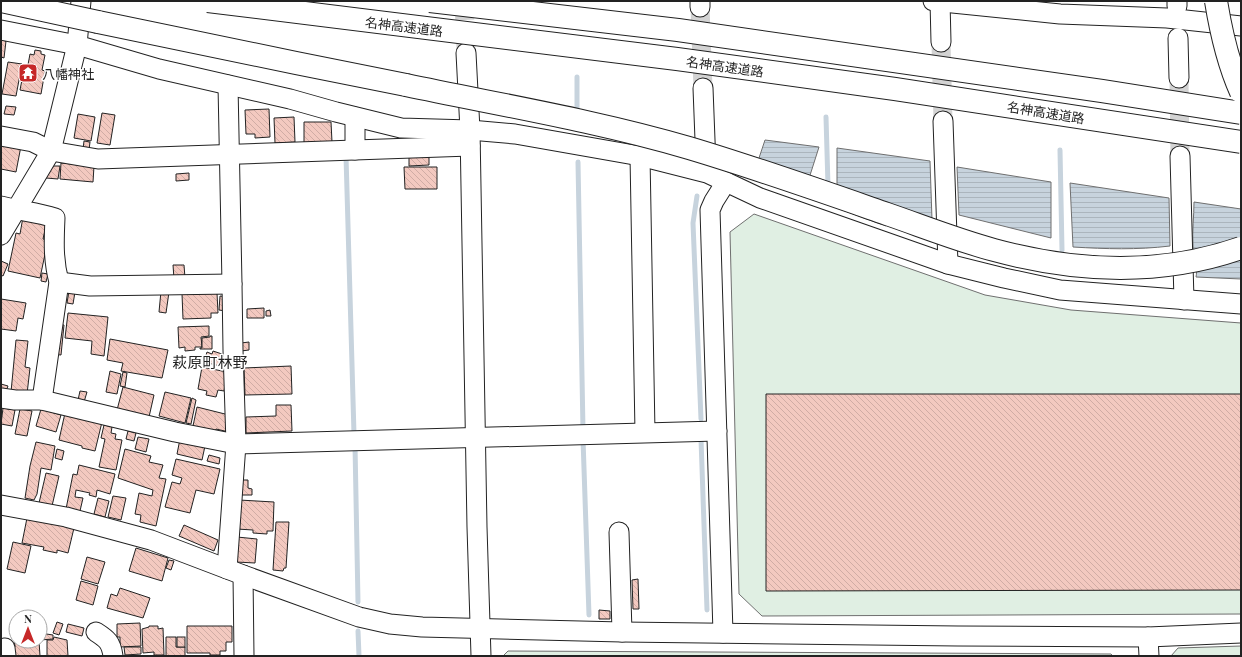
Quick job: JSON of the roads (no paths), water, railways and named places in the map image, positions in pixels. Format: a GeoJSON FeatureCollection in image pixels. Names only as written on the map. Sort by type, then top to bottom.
{"type":"FeatureCollection","features":[{"type":"Feature","properties":{"kind":"highway","name":"名神高速道路"},"geometry":{"type":"LineString","coordinates":[[208,1],[693,61],[903,90],[1241,142]]}},
{"type":"Feature","properties":{"kind":"highway"},"geometry":{"type":"LineString","coordinates":[[430,1],[678,30],[1241,112]]}},
{"type":"Feature","properties":{"kind":"highway"},"geometry":{"type":"LineString","coordinates":[[1216,1],[1228,56],[1241,92]]}},
{"type":"Feature","properties":{"kind":"highway"},"geometry":{"type":"LineString","coordinates":[[1,2],[592,124],[688,148],[788,180],[963,240],[995,250],[1032,258],[1082,266],[1144,268],[1209,258],[1241,248]]}},
{"type":"Feature","properties":{"kind":"street"},"geometry":{"type":"LineString","coordinates":[[1,235],[8,208],[51,151],[77,45],[81,1]]}},
{"type":"Feature","properties":{"kind":"street"},"geometry":{"type":"LineString","coordinates":[[941,42],[938,1],[1060,14],[1167,18],[1241,26]]}},
{"type":"Feature","properties":{"kind":"street"},"geometry":{"type":"LineString","coordinates":[[1,30],[77,45],[160,69],[290,99],[401,128],[470,138]]}},
{"type":"Feature","properties":{"kind":"street"},"geometry":{"type":"LineString","coordinates":[[1178,38],[1179,78]]}},
{"type":"Feature","properties":{"kind":"street"},"geometry":{"type":"LineString","coordinates":[[466,53],[470,138],[481,656]]}},
{"type":"Feature","properties":{"kind":"street"},"geometry":{"type":"LineString","coordinates":[[228,85],[236,444],[235,572],[244,656]]}},
{"type":"Feature","properties":{"kind":"street"},"geometry":{"type":"LineString","coordinates":[[704,88],[707,173]]}},
{"type":"Feature","properties":{"kind":"street"},"geometry":{"type":"LineString","coordinates":[[355,117],[355,150]]}},
{"type":"Feature","properties":{"kind":"street"},"geometry":{"type":"LineString","coordinates":[[942,121],[948,264]]}},
{"type":"Feature","properties":{"kind":"street"},"geometry":{"type":"LineString","coordinates":[[1,136],[34,142],[51,151],[98,159],[355,150],[515,134],[640,156],[707,173],[760,198],[948,264],[1004,278],[1060,290],[1241,304]]}},
{"type":"Feature","properties":{"kind":"street"},"geometry":{"type":"LineString","coordinates":[[640,156],[645,432]]}},
{"type":"Feature","properties":{"kind":"street"},"geometry":{"type":"LineString","coordinates":[[1180,156],[1184,300]]}},
{"type":"Feature","properties":{"kind":"street"},"geometry":{"type":"LineString","coordinates":[[723,633],[710,210],[726,182]]}},
{"type":"Feature","properties":{"kind":"street"},"geometry":{"type":"LineString","coordinates":[[8,208],[42,214],[55,218],[55,266],[59,282],[42,400]]}},
{"type":"Feature","properties":{"kind":"street"},"geometry":{"type":"LineString","coordinates":[[59,282],[90,286],[232,284]]}},
{"type":"Feature","properties":{"kind":"street"},"geometry":{"type":"LineString","coordinates":[[1,398],[15,400],[42,400],[175,432],[236,444],[476,436],[717,431]]}},
{"type":"Feature","properties":{"kind":"street"},"geometry":{"type":"LineString","coordinates":[[1,505],[66,517],[151,540],[359,617],[390,624],[481,630],[622,632],[1148,637],[1241,633]]}},
{"type":"Feature","properties":{"kind":"street"},"geometry":{"type":"LineString","coordinates":[[618,532],[622,632]]}},
{"type":"Feature","properties":{"kind":"street"},"geometry":{"type":"LineString","coordinates":[[96,632],[108,640],[113,656]]}},
{"type":"Feature","properties":{"kind":"street"},"geometry":{"type":"LineString","coordinates":[[1148,637],[1149,656]]}},
{"type":"Feature","properties":{"kind":"waterway"},"geometry":{"type":"LineString","coordinates":[[577,77],[577,112]]}},
{"type":"Feature","properties":{"kind":"waterway"},"geometry":{"type":"LineString","coordinates":[[826,117],[828,186]]}},
{"type":"Feature","properties":{"kind":"waterway"},"geometry":{"type":"LineString","coordinates":[[1060,150],[1062,250]]}},
{"type":"Feature","properties":{"kind":"waterway"},"geometry":{"type":"LineString","coordinates":[[346,156],[354,434]]}},
{"type":"Feature","properties":{"kind":"waterway"},"geometry":{"type":"LineString","coordinates":[[578,162],[583,430]]}},
{"type":"Feature","properties":{"kind":"waterway"},"geometry":{"type":"LineString","coordinates":[[697,196],[693,223],[701,419]]}},
{"type":"Feature","properties":{"kind":"waterway"},"geometry":{"type":"LineString","coordinates":[[583,439],[589,615]]}},
{"type":"Feature","properties":{"kind":"waterway"},"geometry":{"type":"LineString","coordinates":[[701,439],[707,610]]}},
{"type":"Feature","properties":{"kind":"waterway"},"geometry":{"type":"LineString","coordinates":[[355,445],[358,602]]}},
{"type":"Feature","properties":{"kind":"waterway"},"geometry":{"type":"LineString","coordinates":[[358,631],[359,656]]}},
{"type":"Feature","properties":{"kind":"tunnel"},"geometry":{"type":"LineString","coordinates":[[464,1],[466,48]]}},
{"type":"Feature","properties":{"kind":"tunnel"},"geometry":{"type":"LineString","coordinates":[[700,7],[703,88]]}},
{"type":"Feature","properties":{"kind":"tunnel"},"geometry":{"type":"LineString","coordinates":[[941,42],[943,121]]}},
{"type":"Feature","properties":{"kind":"tunnel"},"geometry":{"type":"LineString","coordinates":[[1179,78],[1180,156]]}},
{"type":"Feature","properties":{"kind":"place","name":"八幡神社"},"geometry":{"type":"Point","coordinates":[28,73]}},
{"type":"Feature","properties":{"kind":"district","name":"萩原町林野"},"geometry":{"type":"Point","coordinates":[210,362]}}]}
